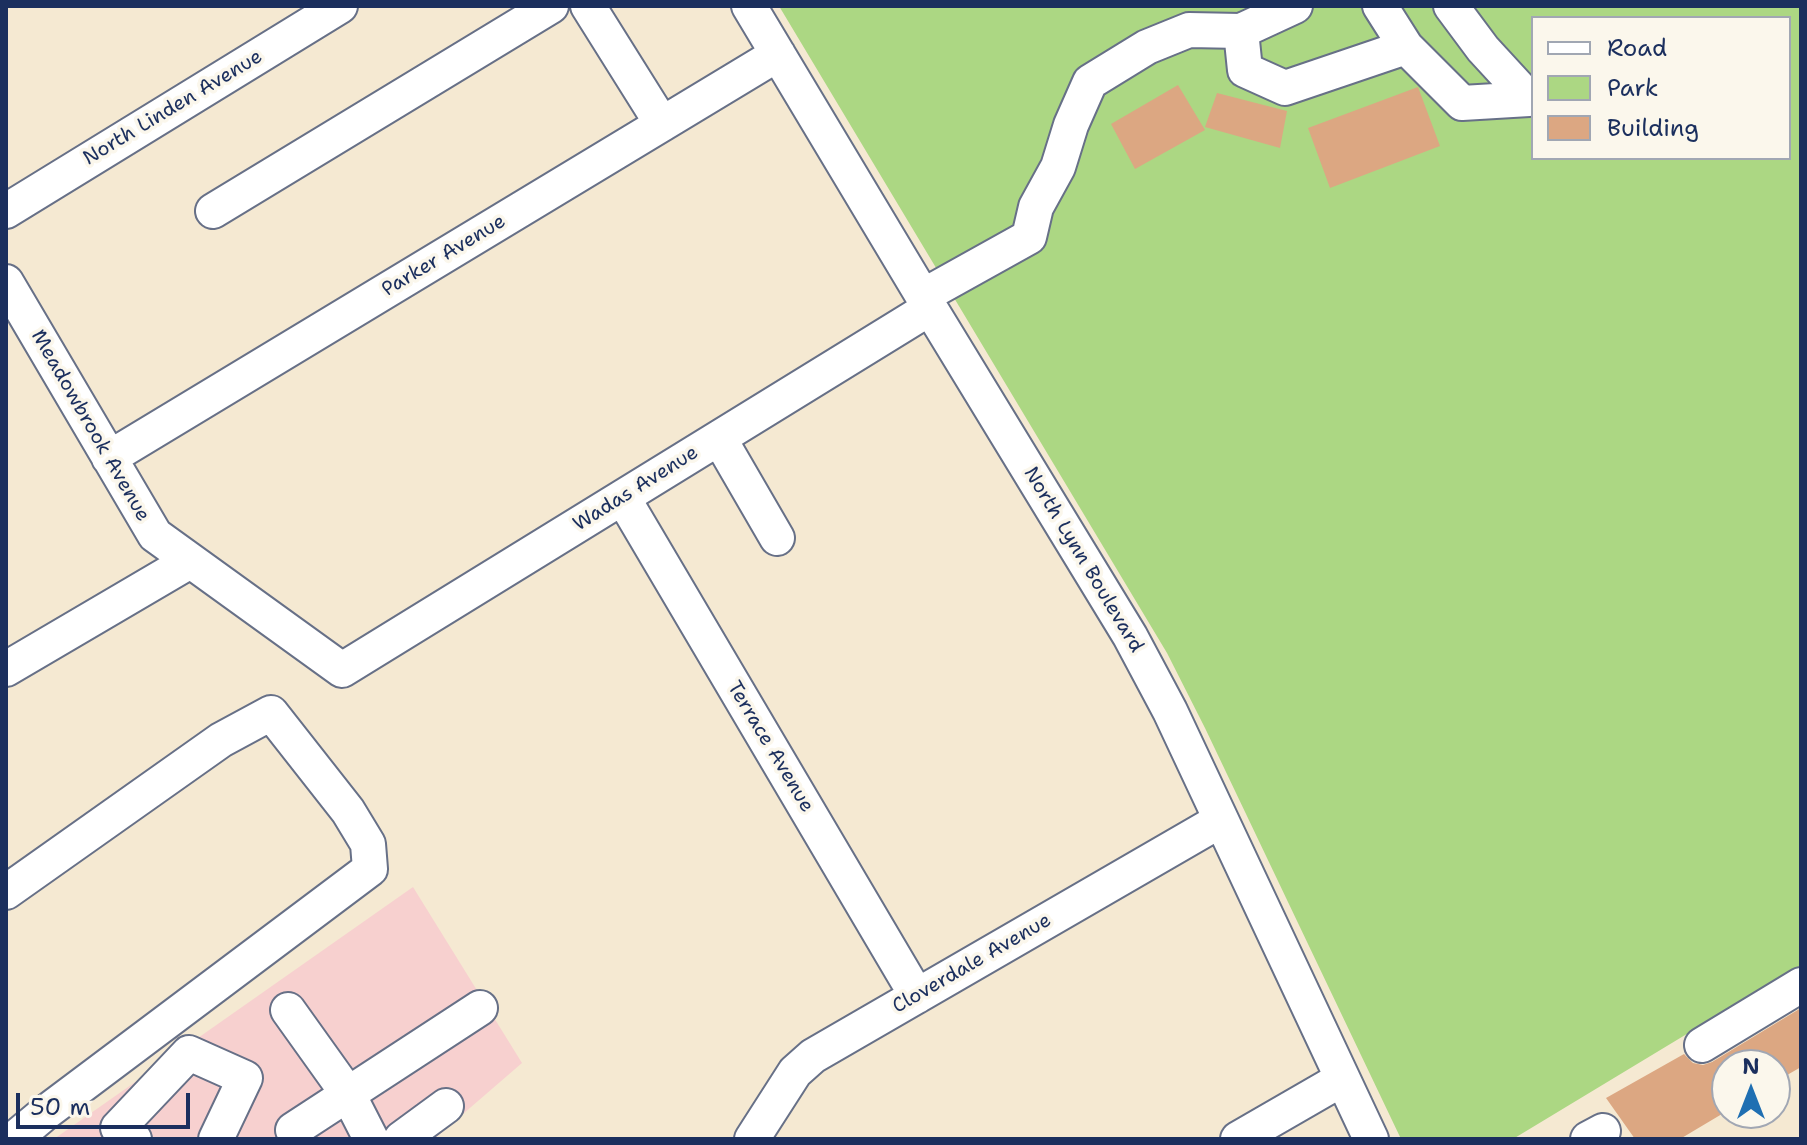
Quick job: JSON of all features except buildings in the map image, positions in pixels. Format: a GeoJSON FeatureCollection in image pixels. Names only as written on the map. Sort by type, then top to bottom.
{"type":"FeatureCollection","features":[{"type":"Feature","properties":{"kind":"street","name":"North Linden Avenue"},"geometry":{"type":"LineString","coordinates":[[6,211],[340,6]]}},
{"type":"Feature","properties":{"kind":"street"},"geometry":{"type":"LineString","coordinates":[[213,211],[551,6]]}},
{"type":"Feature","properties":{"kind":"street"},"geometry":{"type":"LineString","coordinates":[[588,6],[662,124]]}},
{"type":"Feature","properties":{"kind":"street","name":"North Lynn Boulevard"},"geometry":{"type":"LineString","coordinates":[[749,6],[1130,636],[1170,711],[1371,1139]]}},
{"type":"Feature","properties":{"kind":"street"},"geometry":{"type":"LineString","coordinates":[[1295,6],[1241,31],[1245,70],[1285,88],[1406,47]]}},
{"type":"Feature","properties":{"kind":"street"},"geometry":{"type":"LineString","coordinates":[[1380,6],[1406,47],[1462,103],[1529,99],[1483,49],[1451,6]]}},
{"type":"Feature","properties":{"kind":"street","name":"Wadas Avenue"},"geometry":{"type":"LineString","coordinates":[[342,670],[719,438],[1029,237],[1036,207],[1058,167],[1071,125],[1090,82],[1147,47],[1189,30],[1241,31]]}},
{"type":"Feature","properties":{"kind":"street","name":"Parker Avenue"},"geometry":{"type":"LineString","coordinates":[[109,458],[778,54]]}},
{"type":"Feature","properties":{"kind":"street","name":"Meadowbrook Avenue"},"geometry":{"type":"LineString","coordinates":[[11,304],[155,535],[342,670]]}},
{"type":"Feature","properties":{"kind":"street"},"geometry":{"type":"LineString","coordinates":[[719,438],[777,538]]}},
{"type":"Feature","properties":{"kind":"street","name":"Terrace Avenue"},"geometry":{"type":"LineString","coordinates":[[623,498],[917,996]]}},
{"type":"Feature","properties":{"kind":"street"},"geometry":{"type":"LineString","coordinates":[[6,669],[190,561]]}},
{"type":"Feature","properties":{"kind":"street"},"geometry":{"type":"LineString","coordinates":[[6,892],[221,740],[271,713],[348,811],[368,844],[370,869],[14,1139]]}},
{"type":"Feature","properties":{"kind":"street","name":"Cloverdale Avenue"},"geometry":{"type":"LineString","coordinates":[[752,1139],[795,1072],[813,1056],[1221,820]]}},
{"type":"Feature","properties":{"kind":"street"},"geometry":{"type":"LineString","coordinates":[[1702,1045],[1801,985]]}},
{"type":"Feature","properties":{"kind":"street"},"geometry":{"type":"LineString","coordinates":[[302,1136],[348,1094],[480,1008]]}},
{"type":"Feature","properties":{"kind":"street"},"geometry":{"type":"LineString","coordinates":[[288,1010],[348,1094],[371,1139]]}},
{"type":"Feature","properties":{"kind":"street"},"geometry":{"type":"LineString","coordinates":[[134,1139],[118,1128],[189,1053],[245,1078],[216,1139]]}},
{"type":"Feature","properties":{"kind":"street"},"geometry":{"type":"LineString","coordinates":[[1238,1139],[1342,1079]]}},
{"type":"Feature","properties":{"kind":"street"},"geometry":{"type":"LineString","coordinates":[[401,1139],[446,1106]]}},
{"type":"Feature","properties":{"kind":"shaded area"},"geometry":{"type":"Polygon","coordinates":[[[413,887],[522,1063],[434,1139],[54,1139],[413,887]]]}},
{"type":"Feature","properties":{"kind":"green space"},"geometry":{"type":"Polygon","coordinates":[[[779,6],[1801,6],[1801,965],[1513,1139],[1401,1139],[1167,653],[779,6]]]}}]}
